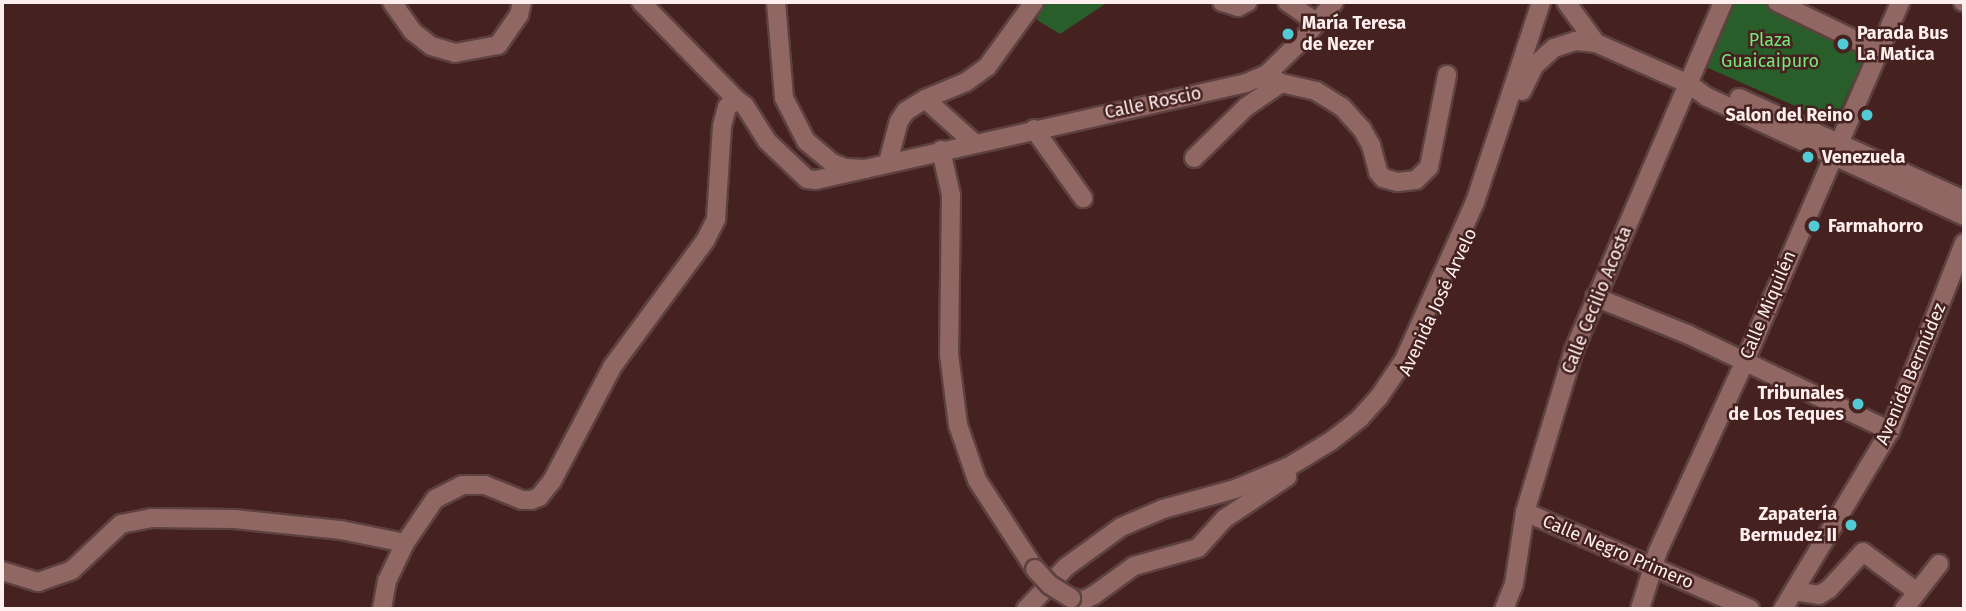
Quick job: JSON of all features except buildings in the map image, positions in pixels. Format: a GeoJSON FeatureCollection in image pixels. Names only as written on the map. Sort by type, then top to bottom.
{"type":"FeatureCollection","features":[{"type":"Feature","properties":{"kind":"street"},"geometry":{"type":"LineString","coordinates":[[392,2],[412,31],[431,46],[455,53],[498,45],[519,15],[522,2]]}},
{"type":"Feature","properties":{"kind":"street"},"geometry":{"type":"LineString","coordinates":[[382,609],[387,581],[405,543],[435,499],[462,485],[485,485],[522,500],[539,497],[552,481],[612,367],[705,241],[716,219],[722,126],[727,107],[737,100],[641,2]]}},
{"type":"Feature","properties":{"kind":"street"},"geometry":{"type":"LineString","coordinates":[[776,2],[784,98],[806,141],[832,163],[846,169],[865,169]]}},
{"type":"Feature","properties":{"kind":"street"},"geometry":{"type":"LineString","coordinates":[[888,162],[899,121],[906,111],[925,99],[966,82],[987,67],[1034,2]]}},
{"type":"Feature","properties":{"kind":"street"},"geometry":{"type":"LineString","coordinates":[[1222,2],[1238,7],[1248,2]]}},
{"type":"Feature","properties":{"kind":"street"},"geometry":{"type":"LineString","coordinates":[[1287,2],[1317,23]]}},
{"type":"Feature","properties":{"kind":"street","name":"Calle Roscio"},"geometry":{"type":"LineString","coordinates":[[737,100],[745,106],[767,141],[807,179],[816,180],[973,142],[1274,79],[1334,2]]}},
{"type":"Feature","properties":{"kind":"street","name":"Avenida José Arvelo"},"geometry":{"type":"LineString","coordinates":[[1026,609],[1066,567],[1121,527],[1163,509],[1222,493],[1281,470],[1313,453],[1360,418],[1404,360],[1475,202],[1541,2]]}},
{"type":"Feature","properties":{"kind":"street"},"geometry":{"type":"LineString","coordinates":[[1566,2],[1596,43],[1689,84],[1712,86],[1836,147],[1964,216]]}},
{"type":"Feature","properties":{"kind":"street","name":"Calle Cecilio Acosta"},"geometry":{"type":"LineString","coordinates":[[1504,609],[1514,584],[1525,512],[1574,350],[1723,2]]}},
{"type":"Feature","properties":{"kind":"street"},"geometry":{"type":"LineString","coordinates":[[1777,2],[1878,51]]}},
{"type":"Feature","properties":{"kind":"street","name":"Calle Miquilén"},"geometry":{"type":"LineString","coordinates":[[1640,609],[1652,566],[1745,361],[1900,2]]}},
{"type":"Feature","properties":{"kind":"street","name":"Avenida José Arvelo"},"geometry":{"type":"LineString","coordinates":[[941,150],[951,195],[949,354],[958,425],[977,480],[1035,569],[1049,585],[1071,598],[1084,600],[1135,566],[1198,548],[1233,513],[1350,436],[1386,402],[1420,348],[1463,254],[1529,74],[1554,48],[1576,41],[1596,43]]}},
{"type":"Feature","properties":{"kind":"street"},"geometry":{"type":"LineString","coordinates":[[1194,158],[1274,79],[1317,91],[1342,107],[1362,129],[1371,145],[1378,173],[1397,182],[1416,180],[1429,167],[1447,75]]}},
{"type":"Feature","properties":{"kind":"street"},"geometry":{"type":"LineString","coordinates":[[925,99],[973,142]]}},
{"type":"Feature","properties":{"kind":"street"},"geometry":{"type":"LineString","coordinates":[[1034,129],[1083,198]]}},
{"type":"Feature","properties":{"kind":"street"},"geometry":{"type":"LineString","coordinates":[[1836,147],[1964,200]]}},
{"type":"Feature","properties":{"kind":"street","name":"Avenida Bermúdez"},"geometry":{"type":"LineString","coordinates":[[1783,609],[1890,431],[1964,243]]}},
{"type":"Feature","properties":{"kind":"street"},"geometry":{"type":"LineString","coordinates":[[1595,297],[1745,361],[1890,431]]}},
{"type":"Feature","properties":{"kind":"street"},"geometry":{"type":"LineString","coordinates":[[1222,493],[1233,513]]}},
{"type":"Feature","properties":{"kind":"street","name":"Calle Negro Primero"},"geometry":{"type":"LineString","coordinates":[[1525,512],[1750,609]]}},
{"type":"Feature","properties":{"kind":"street"},"geometry":{"type":"LineString","coordinates":[[2,571],[38,582],[72,570],[121,524],[152,518],[234,519],[341,530],[405,543]]}},
{"type":"Feature","properties":{"kind":"street"},"geometry":{"type":"LineString","coordinates":[[1794,591],[1819,595],[1829,589],[1863,552],[1917,592]]}},
{"type":"Feature","properties":{"kind":"street"},"geometry":{"type":"LineString","coordinates":[[1904,609],[1938,564]]}},
{"type":"Feature","properties":{"kind":"green space"},"geometry":{"type":"Polygon","coordinates":[[[1039,2],[1108,2],[1060,34],[1037,20],[1039,2]]]}},
{"type":"Feature","properties":{"kind":"green space","name":"Plaza Guaicaipuro"},"geometry":{"type":"Polygon","coordinates":[[[1732,2],[1762,2],[1863,49],[1864,59],[1834,123],[1708,68],[1709,57],[1732,2]]]}},
{"type":"Feature","properties":{"kind":"place","name":"María Teresa de Nezer"},"geometry":{"type":"Point","coordinates":[1288,34]}},
{"type":"Feature","properties":{"kind":"place","name":"Parada Bus La Matica"},"geometry":{"type":"Point","coordinates":[1843,44]}},
{"type":"Feature","properties":{"kind":"place","name":"Salon del Reino"},"geometry":{"type":"Point","coordinates":[1867,115]}},
{"type":"Feature","properties":{"kind":"place","name":"Venezuela"},"geometry":{"type":"Point","coordinates":[1808,157]}},
{"type":"Feature","properties":{"kind":"place","name":"Farmahorro"},"geometry":{"type":"Point","coordinates":[1814,226]}},
{"type":"Feature","properties":{"kind":"place","name":"Tribunales de Los Teques"},"geometry":{"type":"Point","coordinates":[1858,404]}},
{"type":"Feature","properties":{"kind":"place","name":"Zapatería Bermudez II"},"geometry":{"type":"Point","coordinates":[1851,525]}}]}
